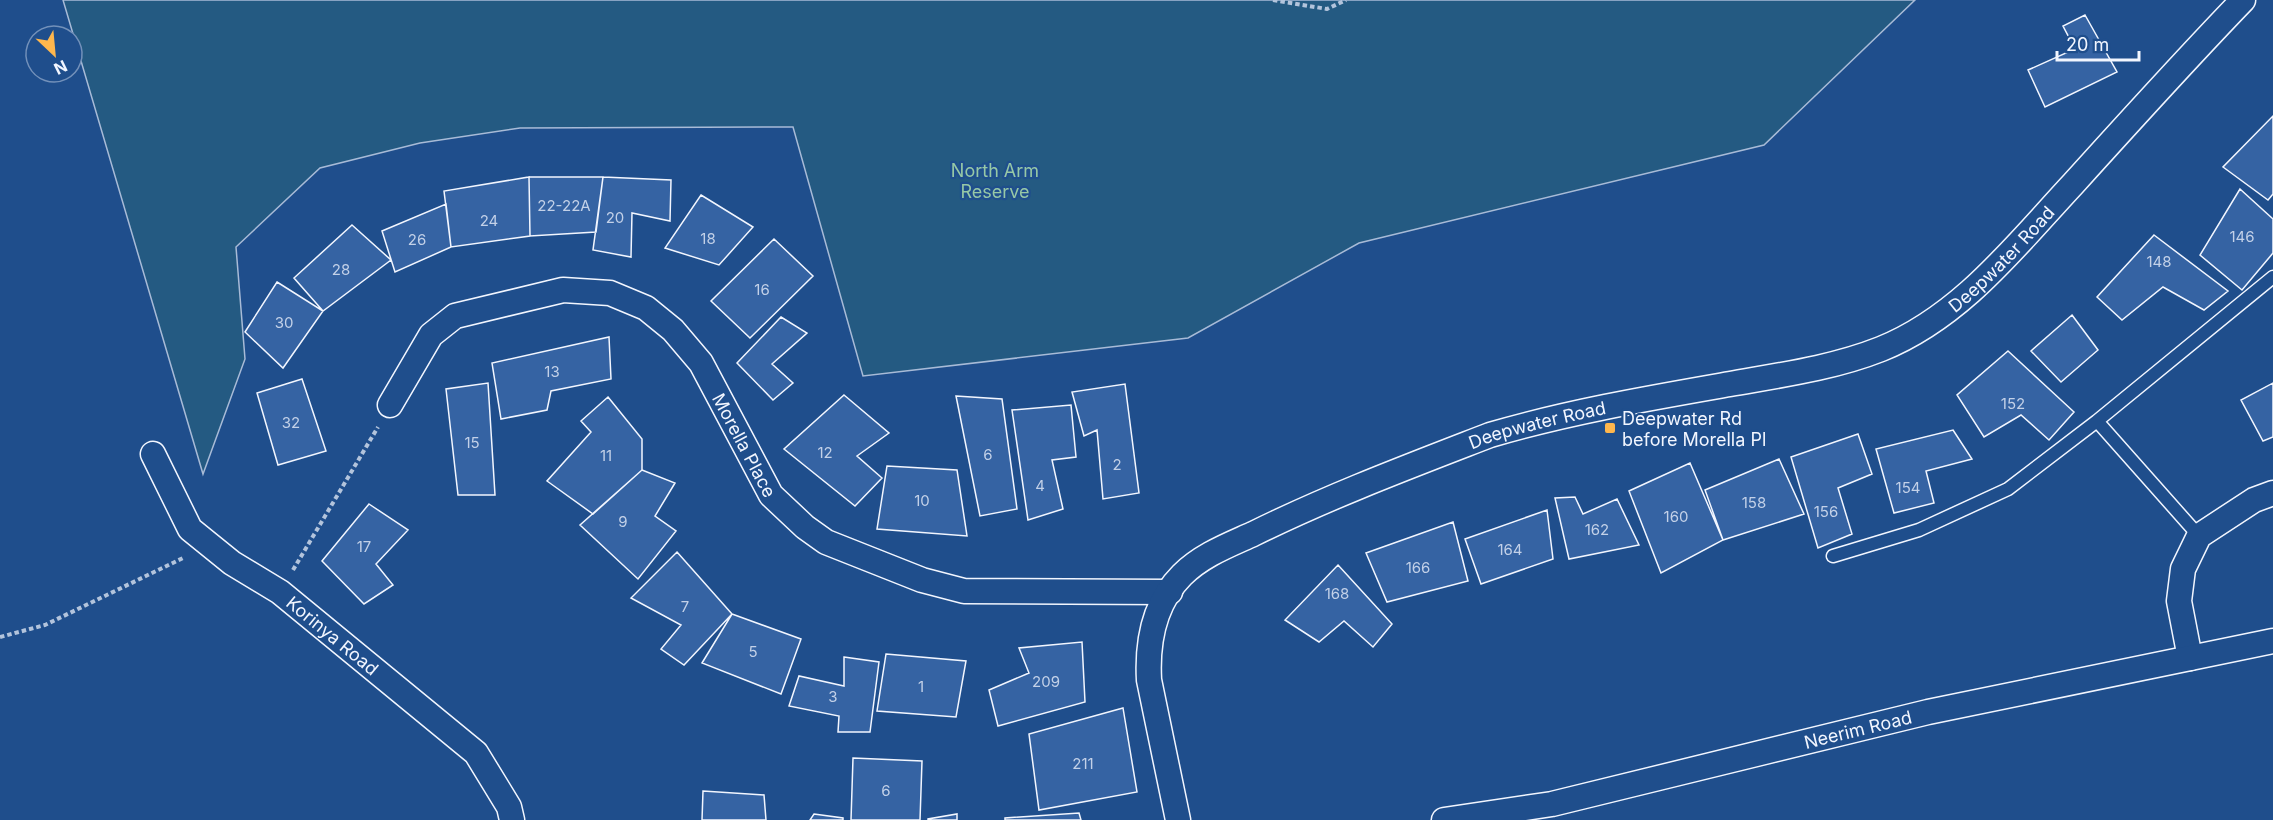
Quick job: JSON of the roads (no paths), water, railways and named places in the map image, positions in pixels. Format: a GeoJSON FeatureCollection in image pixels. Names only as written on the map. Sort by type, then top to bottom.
{"type":"FeatureCollection","features":[{"type":"Feature","properties":{"kind":"street","name":"Deepwater Road"},"geometry":{"type":"LineString","coordinates":[[1178,820],[1149,680],[1148,657],[1150,635],[1157,615],[1182,575],[1215,552],[1286,518],[1490,435],[1524,425],[1652,398],[1824,366],[1882,349],[1926,326],[1953,308],[2004,258],[2243,0]]}},
{"type":"Feature","properties":{"kind":"street","name":"Morella Place"},"geometry":{"type":"LineString","coordinates":[[390,405],[431,335],[455,316],[563,290],[610,293],[646,308],[673,330],[701,363],[771,495],[805,527],[826,542],[921,580],[964,591],[1170,592]]}},
{"type":"Feature","properties":{"kind":"street","name":"Korinya Road"},"geometry":{"type":"LineString","coordinates":[[153,454],[190,529],[232,563],[280,592],[476,753],[509,807],[512,820]]}},
{"type":"Feature","properties":{"kind":"street"},"geometry":{"type":"LineString","coordinates":[[2190,658],[2179,601],[2183,568],[2199,536],[2254,500],[2273,493]]}},
{"type":"Feature","properties":{"kind":"street","name":"Neerim Road"},"geometry":{"type":"LineString","coordinates":[[1444,820],[1552,804],[1928,712],[2273,641]]}},
{"type":"Feature","properties":{"kind":"lane"},"geometry":{"type":"LineString","coordinates":[[1833,556],[1919,530],[2008,489],[2097,421],[2273,277]]}},
{"type":"Feature","properties":{"kind":"lane"},"geometry":{"type":"LineString","coordinates":[[2097,421],[2199,536]]}},
{"type":"Feature","properties":{"kind":"place","name":"Deepwater Rd before Morella Pl"},"geometry":{"type":"Point","coordinates":[1610,428]}},
{"type":"Feature","properties":{"kind":"park label","name":"North Arm Reserve"},"geometry":{"type":"Point","coordinates":[995,180]}}]}
